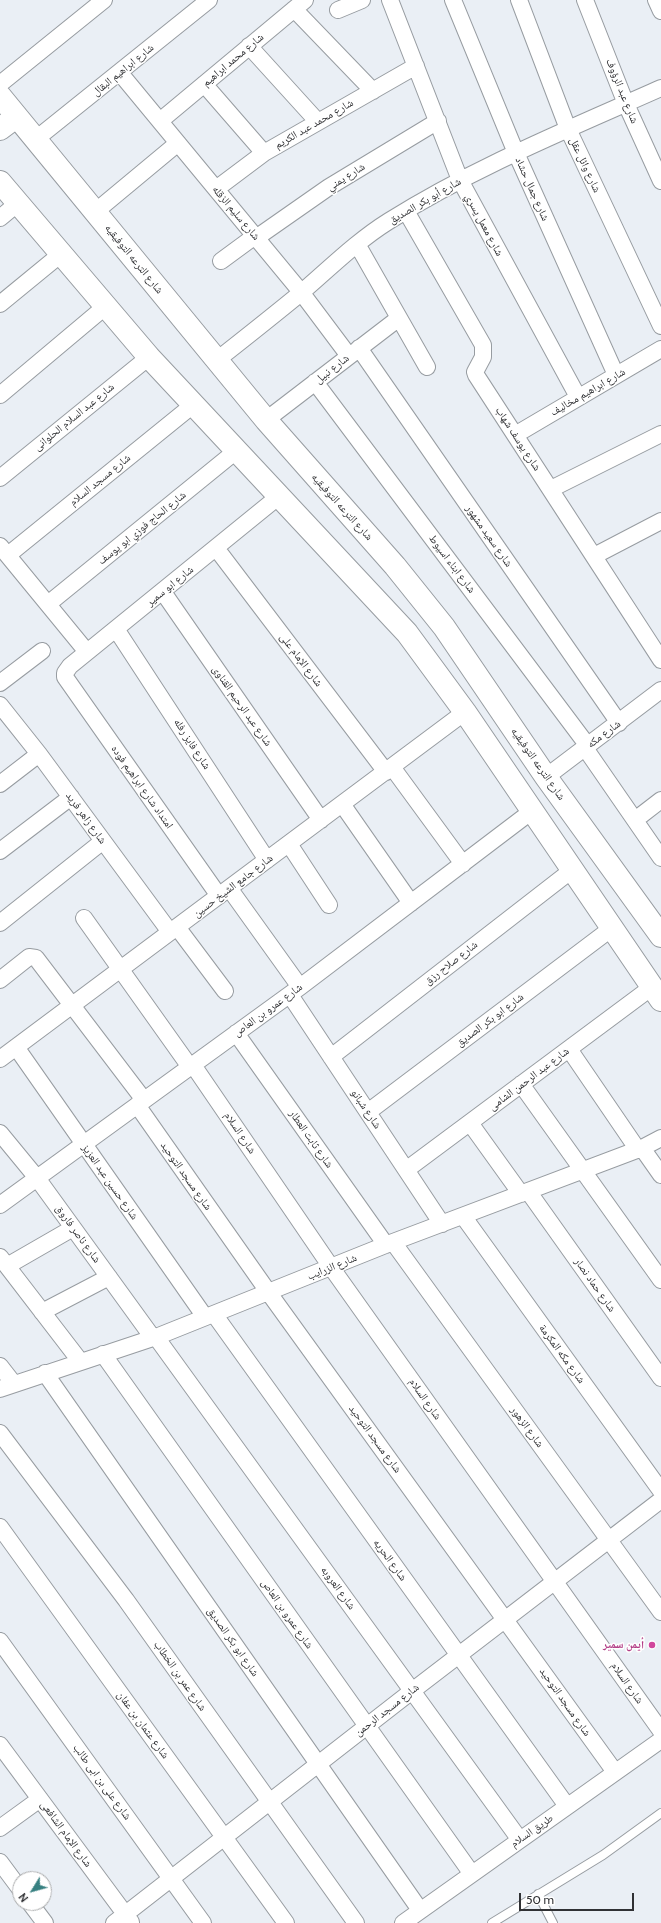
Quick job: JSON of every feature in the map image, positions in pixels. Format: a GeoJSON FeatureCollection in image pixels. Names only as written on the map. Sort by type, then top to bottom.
{"type":"FeatureCollection","features":[{"type":"Feature","properties":{"kind":"main road","name":"شارع الترعه التوفيقيه"},"geometry":{"type":"LineString","coordinates":[[0,96],[8,123],[36,139],[266,420],[395,566],[444,628],[546,777],[661,936]]}},
{"type":"Feature","properties":{"kind":"main road"},"geometry":{"type":"LineString","coordinates":[[0,182],[149,357],[278,498],[369,591],[402,628],[465,712],[656,994]]}},
{"type":"Feature","properties":{"kind":"street"},"geometry":{"type":"LineString","coordinates":[[0,84],[104,0]]}},
{"type":"Feature","properties":{"kind":"street","name":"شارع ابراهيم البقال"},"geometry":{"type":"LineString","coordinates":[[36,139],[209,0]]}},
{"type":"Feature","properties":{"kind":"street"},"geometry":{"type":"LineString","coordinates":[[338,10],[362,0]]}},
{"type":"Feature","properties":{"kind":"street","name":"شارع معمل يسري"},"geometry":{"type":"LineString","coordinates":[[390,0],[460,180],[578,398]]}},
{"type":"Feature","properties":{"kind":"street","name":"شارع جمال حشاد"},"geometry":{"type":"LineString","coordinates":[[453,0],[516,153],[616,375]]}},
{"type":"Feature","properties":{"kind":"street","name":"شارع وائل عقل"},"geometry":{"type":"LineString","coordinates":[[519,0],[568,129],[661,326]]}},
{"type":"Feature","properties":{"kind":"street","name":"شارع عبد الرؤوف"},"geometry":{"type":"LineString","coordinates":[[585,0],[626,104],[661,181]]}},
{"type":"Feature","properties":{"kind":"street"},"geometry":{"type":"LineString","coordinates":[[656,0],[661,11]]}},
{"type":"Feature","properties":{"kind":"street"},"geometry":{"type":"LineString","coordinates":[[300,4],[372,90]]}},
{"type":"Feature","properties":{"kind":"street","name":"شارع محمد ابراهيم"},"geometry":{"type":"LineString","coordinates":[[160,121],[300,4]]}},
{"type":"Feature","properties":{"kind":"street"},"geometry":{"type":"LineString","coordinates":[[249,46],[318,122]]}},
{"type":"Feature","properties":{"kind":"street","name":"شارع محمد عبد الكريم"},"geometry":{"type":"LineString","coordinates":[[216,189],[264,153],[416,66]]}},
{"type":"Feature","properties":{"kind":"street","name":"شارع سليم الزقله"},"geometry":{"type":"LineString","coordinates":[[120,73],[301,292],[354,352]]}},
{"type":"Feature","properties":{"kind":"street"},"geometry":{"type":"LineString","coordinates":[[204,84],[264,153]]}},
{"type":"Feature","properties":{"kind":"street","name":"شارع أبو بكر الصديق"},"geometry":{"type":"LineString","coordinates":[[217,360],[301,292],[357,244],[406,211],[460,180],[568,129],[661,88]]}},
{"type":"Feature","properties":{"kind":"street","name":"شارع يمني"},"geometry":{"type":"LineString","coordinates":[[221,261],[329,187],[438,121]]}},
{"type":"Feature","properties":{"kind":"street"},"geometry":{"type":"LineString","coordinates":[[95,212],[178,143]]}},
{"type":"Feature","properties":{"kind":"street"},"geometry":{"type":"LineString","coordinates":[[0,218],[18,203]]}},
{"type":"Feature","properties":{"kind":"street","name":"شارع يوسف شهاب"},"geometry":{"type":"LineString","coordinates":[[406,211],[483,345],[484,351],[475,372],[476,375],[661,660]]}},
{"type":"Feature","properties":{"kind":"street"},"geometry":{"type":"LineString","coordinates":[[357,244],[426,367]]}},
{"type":"Feature","properties":{"kind":"street"},"geometry":{"type":"LineString","coordinates":[[0,304],[61,254]]}},
{"type":"Feature","properties":{"kind":"street"},"geometry":{"type":"LineString","coordinates":[[0,395],[106,306]]}},
{"type":"Feature","properties":{"kind":"street","name":"شارع نبيل"},"geometry":{"type":"LineString","coordinates":[[266,420],[399,318]]}},
{"type":"Feature","properties":{"kind":"street","name":"شارع ابراهيم مخاليف"},"geometry":{"type":"LineString","coordinates":[[515,434],[661,349]]}},
{"type":"Feature","properties":{"kind":"street","name":"شارع سعيد مشهور"},"geometry":{"type":"LineString","coordinates":[[354,352],[619,723]]}},
{"type":"Feature","properties":{"kind":"street","name":"شارع عبد السلام الحلوانى"},"geometry":{"type":"LineString","coordinates":[[0,478],[149,357]]}},
{"type":"Feature","properties":{"kind":"street","name":"شارع ابناء اسيوط"},"geometry":{"type":"LineString","coordinates":[[315,382],[586,747],[661,858]]}},
{"type":"Feature","properties":{"kind":"street","name":"شارع مسجد السلام"},"geometry":{"type":"LineString","coordinates":[[4,551],[193,405]]}},
{"type":"Feature","properties":{"kind":"street"},"geometry":{"type":"LineString","coordinates":[[551,489],[661,434]]}},
{"type":"Feature","properties":{"kind":"street","name":"شارع الحاج فوزي ابو يوسف"},"geometry":{"type":"LineString","coordinates":[[48,604],[236,451]]}},
{"type":"Feature","properties":{"kind":"street","name":"شارع ابو سمير"},"geometry":{"type":"LineString","coordinates":[[65,677],[65,673],[70,666],[278,498]]}},
{"type":"Feature","properties":{"kind":"street"},"geometry":{"type":"LineString","coordinates":[[594,556],[661,521]]}},
{"type":"Feature","properties":{"kind":"street","name":"شارع الإمام على"},"geometry":{"type":"LineString","coordinates":[[216,548],[463,864]]}},
{"type":"Feature","properties":{"kind":"street"},"geometry":{"type":"LineString","coordinates":[[4,551],[87,652]]}},
{"type":"Feature","properties":{"kind":"street","name":"شارع عبد الرحيم القناوى"},"geometry":{"type":"LineString","coordinates":[[163,592],[321,820]]}},
{"type":"Feature","properties":{"kind":"street","name":"شارع فايز رفله"},"geometry":{"type":"LineString","coordinates":[[116,629],[268,860]]}},
{"type":"Feature","properties":{"kind":"street"},"geometry":{"type":"LineString","coordinates":[[0,683],[42,651]]}},
{"type":"Feature","properties":{"kind":"street","name":"امتداد شارع ابراهيم فوده"},"geometry":{"type":"LineString","coordinates":[[65,677],[224,892],[295,991]]}},
{"type":"Feature","properties":{"kind":"street","name":"شارع مكه"},"geometry":{"type":"LineString","coordinates":[[546,777],[661,690]]}},
{"type":"Feature","properties":{"kind":"street","name":"شارع زاهر فريد"},"geometry":{"type":"LineString","coordinates":[[2,709],[39,754],[103,841],[225,991]]}},
{"type":"Feature","properties":{"kind":"street","name":"شارع جامع الشيخ حسين"},"geometry":{"type":"LineString","coordinates":[[0,1059],[465,712]]}},
{"type":"Feature","properties":{"kind":"street"},"geometry":{"type":"LineString","coordinates":[[0,784],[39,754]]}},
{"type":"Feature","properties":{"kind":"street"},"geometry":{"type":"LineString","coordinates":[[0,851],[71,797]]}},
{"type":"Feature","properties":{"kind":"street"},"geometry":{"type":"LineString","coordinates":[[635,820],[661,800]]}},
{"type":"Feature","properties":{"kind":"street"},"geometry":{"type":"LineString","coordinates":[[342,804],[411,903]]}},
{"type":"Feature","properties":{"kind":"street","name":"شارع عمرو بن العاص"},"geometry":{"type":"LineString","coordinates":[[0,1205],[295,991],[532,811]]}},
{"type":"Feature","properties":{"kind":"street"},"geometry":{"type":"LineString","coordinates":[[0,923],[103,841]]}},
{"type":"Feature","properties":{"kind":"street"},"geometry":{"type":"LineString","coordinates":[[289,844],[329,905]]}},
{"type":"Feature","properties":{"kind":"street","name":"شارع صلاح رزق"},"geometry":{"type":"LineString","coordinates":[[331,1057],[572,870]]}},
{"type":"Feature","properties":{"kind":"street"},"geometry":{"type":"LineString","coordinates":[[84,918],[191,1066]]}},
{"type":"Feature","properties":{"kind":"street","name":"شارع ابو بكر الصديق"},"geometry":{"type":"LineString","coordinates":[[368,1112],[612,928]]}},
{"type":"Feature","properties":{"kind":"street","name":"شارع مسجد التوحيد"},"geometry":{"type":"LineString","coordinates":[[0,980],[29,957],[32,956],[36,958],[72,1005],[269,1293],[506,1619],[615,1772]]}},
{"type":"Feature","properties":{"kind":"street","name":"شارع شبانو"},"geometry":{"type":"LineString","coordinates":[[295,991],[331,1057],[442,1224]]}},
{"type":"Feature","properties":{"kind":"street","name":"شارع عبد الرحمن الشامى"},"geometry":{"type":"LineString","coordinates":[[406,1170],[569,1049],[656,994]]}},
{"type":"Feature","properties":{"kind":"street","name":"شارع ثابت العطار"},"geometry":{"type":"LineString","coordinates":[[236,1033],[389,1244]]}},
{"type":"Feature","properties":{"kind":"street","name":"شارع حسين عبد العزيز"},"geometry":{"type":"LineString","coordinates":[[16,1048],[83,1144],[210,1315]]}},
{"type":"Feature","properties":{"kind":"street"},"geometry":{"type":"LineString","coordinates":[[569,1049],[640,1149],[661,1175]]}},
{"type":"Feature","properties":{"kind":"street","name":"شارع السلام"},"geometry":{"type":"LineString","coordinates":[[191,1066],[331,1267],[661,1731]]}},
{"type":"Feature","properties":{"kind":"street"},"geometry":{"type":"LineString","coordinates":[[521,1084],[661,1280]]}},
{"type":"Feature","properties":{"kind":"street","name":"شارع حماد نصار"},"geometry":{"type":"LineString","coordinates":[[470,1123],[525,1193],[661,1378]]}},
{"type":"Feature","properties":{"kind":"street","name":"شارع ناصر فاروق"},"geometry":{"type":"LineString","coordinates":[[0,1133],[37,1178],[155,1337]]}},
{"type":"Feature","properties":{"kind":"street","name":"شارع الزرايب"},"geometry":{"type":"LineString","coordinates":[[7,1387],[80,1361],[155,1337],[269,1293],[389,1244],[640,1149],[661,1138]]}},
{"type":"Feature","properties":{"kind":"street","name":"شارع مكه المكرمة"},"geometry":{"type":"LineString","coordinates":[[463,1216],[661,1491]]}},
{"type":"Feature","properties":{"kind":"street"},"geometry":{"type":"LineString","coordinates":[[73,1228],[4,1261],[80,1361]]}},
{"type":"Feature","properties":{"kind":"street","name":"شارع الزهور"},"geometry":{"type":"LineString","coordinates":[[389,1244],[661,1612]]}},
{"type":"Feature","properties":{"kind":"street"},"geometry":{"type":"LineString","coordinates":[[42,1312],[109,1277]]}},
{"type":"Feature","properties":{"kind":"street","name":"شارع الحريه"},"geometry":{"type":"LineString","coordinates":[[210,1315],[459,1655],[567,1806]]}},
{"type":"Feature","properties":{"kind":"street","name":"شارع العروبه"},"geometry":{"type":"LineString","coordinates":[[155,1337],[520,1840]]}},
{"type":"Feature","properties":{"kind":"street","name":"شارع عمرو بن العاص"},"geometry":{"type":"LineString","coordinates":[[103,1354],[472,1874]]}},
{"type":"Feature","properties":{"kind":"street"},"geometry":{"type":"LineString","coordinates":[[0,1366],[7,1387]]}},
{"type":"Feature","properties":{"kind":"street","name":"شارع ابو بكر الصديق"},"geometry":{"type":"LineString","coordinates":[[45,1373],[420,1910]]}},
{"type":"Feature","properties":{"kind":"street","name":"شارع عمر بن الخطاب"},"geometry":{"type":"LineString","coordinates":[[0,1433],[126,1600],[356,1923]]}},
{"type":"Feature","properties":{"kind":"street","name":"شارع مسجد الرحمن"},"geometry":{"type":"LineString","coordinates":[[124,1920],[172,1879],[269,1802],[661,1500]]}},
{"type":"Feature","properties":{"kind":"street","name":"شارع عثمان بن عفان"},"geometry":{"type":"LineString","coordinates":[[0,1527],[286,1923]]}},
{"type":"Feature","properties":{"kind":"street","name":"شارع على بن ابى طالب"},"geometry":{"type":"LineString","coordinates":[[0,1641],[203,1923]]}},
{"type":"Feature","properties":{"kind":"street","name":"طريق السلام"},"geometry":{"type":"LineString","coordinates":[[403,1923],[661,1740]]}},
{"type":"Feature","properties":{"kind":"street","name":"شارع الإمام الشافعى"},"geometry":{"type":"LineString","coordinates":[[2,1753],[40,1799],[124,1920]]}},
{"type":"Feature","properties":{"kind":"street"},"geometry":{"type":"LineString","coordinates":[[0,1828],[40,1799]]}},
{"type":"Feature","properties":{"kind":"street"},"geometry":{"type":"LineString","coordinates":[[2,1870],[12,1881]]}},
{"type":"Feature","properties":{"kind":"street"},"geometry":{"type":"LineString","coordinates":[[36,1911],[44,1923]]}},
{"type":"Feature","properties":{"kind":"lane"},"geometry":{"type":"LineString","coordinates":[[492,1923],[603,1855],[661,1813]]}},
{"type":"Feature","properties":{"kind":"lane"},"geometry":{"type":"LineString","coordinates":[[538,1894],[553,1923]]}},
{"type":"Feature","properties":{"kind":"place","name":"أيمن سمير"},"geometry":{"type":"Point","coordinates":[652,1645]}}]}
